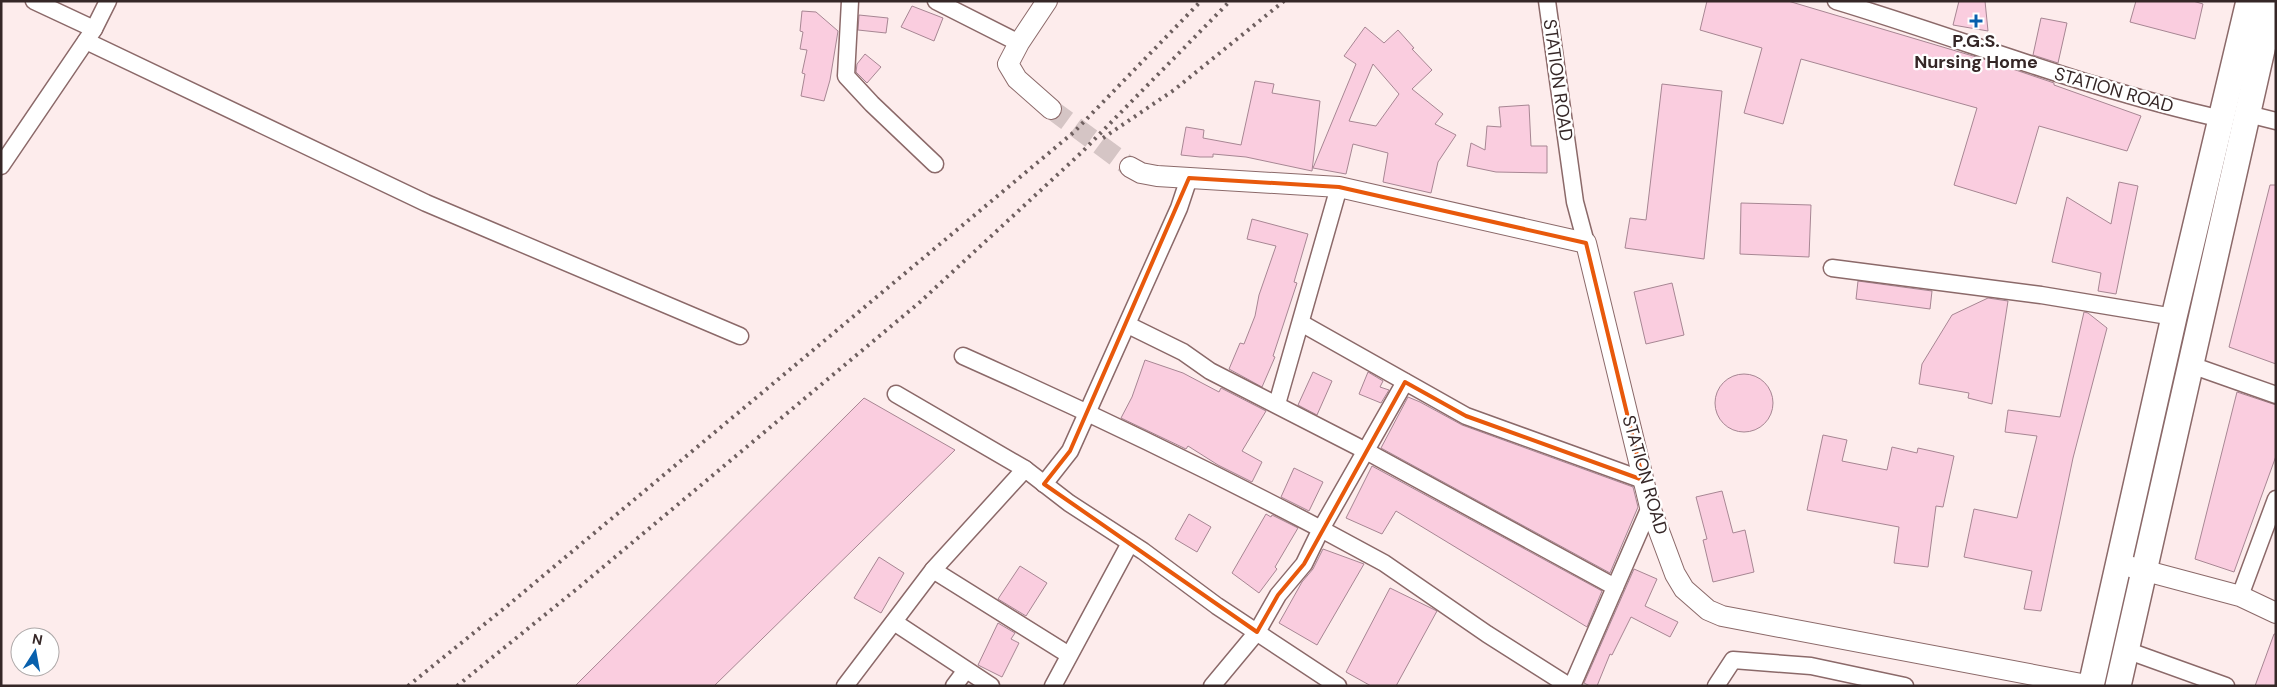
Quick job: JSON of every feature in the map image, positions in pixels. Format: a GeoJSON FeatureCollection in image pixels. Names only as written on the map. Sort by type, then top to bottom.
{"type":"FeatureCollection","features":[{"type":"Feature","properties":{"kind":"main road"},"geometry":{"type":"LineString","coordinates":[[2092,686],[2174,318],[2249,1]]}},
{"type":"Feature","properties":{"kind":"main road"},"geometry":{"type":"LineString","coordinates":[[2118,686],[2273,1]]}},
{"type":"Feature","properties":{"kind":"street"},"geometry":{"type":"LineString","coordinates":[[34,1],[90,35],[426,203],[740,336]]}},
{"type":"Feature","properties":{"kind":"street"},"geometry":{"type":"LineString","coordinates":[[1,166],[90,35],[108,1]]}},
{"type":"Feature","properties":{"kind":"street"},"geometry":{"type":"LineString","coordinates":[[850,1],[846,76],[872,104],[935,164]]}},
{"type":"Feature","properties":{"kind":"street"},"geometry":{"type":"LineString","coordinates":[[936,1],[1019,43]]}},
{"type":"Feature","properties":{"kind":"street"},"geometry":{"type":"LineString","coordinates":[[1048,1],[1019,43],[1008,64],[1017,79],[1051,109]]}},
{"type":"Feature","properties":{"kind":"street","name":"STATION ROAD"},"geometry":{"type":"LineString","coordinates":[[1547,1],[1575,202],[1650,507],[1675,574],[1684,589],[1708,610],[1722,616],[2092,686]]}},
{"type":"Feature","properties":{"kind":"street","name":"STATION ROAD"},"geometry":{"type":"LineString","coordinates":[[1836,1],[2109,89],[2165,106],[2222,119]]}},
{"type":"Feature","properties":{"kind":"street"},"geometry":{"type":"LineString","coordinates":[[2248,114],[2276,121]]}},
{"type":"Feature","properties":{"kind":"street"},"geometry":{"type":"LineString","coordinates":[[1130,167],[1141,173],[1189,178],[1339,188],[1586,243]]}},
{"type":"Feature","properties":{"kind":"street"},"geometry":{"type":"LineString","coordinates":[[1044,484],[1070,451],[1179,208],[1189,178]]}},
{"type":"Feature","properties":{"kind":"street"},"geometry":{"type":"LineString","coordinates":[[1276,404],[1339,188]]}},
{"type":"Feature","properties":{"kind":"street"},"geometry":{"type":"LineString","coordinates":[[1832,268],[2041,295],[2174,318]]}},
{"type":"Feature","properties":{"kind":"street"},"geometry":{"type":"LineString","coordinates":[[1301,323],[1466,416],[1643,480]]}},
{"type":"Feature","properties":{"kind":"street"},"geometry":{"type":"LineString","coordinates":[[1128,325],[1183,352],[1210,371],[1366,451],[1615,587]]}},
{"type":"Feature","properties":{"kind":"street"},"geometry":{"type":"LineString","coordinates":[[963,356],[1088,411],[1205,468],[1384,563],[1487,634],[1571,686],[1650,507]]}},
{"type":"Feature","properties":{"kind":"street"},"geometry":{"type":"LineString","coordinates":[[2192,365],[2276,395]]}},
{"type":"Feature","properties":{"kind":"street"},"geometry":{"type":"LineString","coordinates":[[1212,686],[1257,632],[1278,595],[1304,564],[1321,529],[1405,382]]}},
{"type":"Feature","properties":{"kind":"street"},"geometry":{"type":"LineString","coordinates":[[896,394],[1025,469],[1069,503],[1130,543],[1217,606],[1338,686]]}},
{"type":"Feature","properties":{"kind":"street"},"geometry":{"type":"LineString","coordinates":[[845,686],[933,570],[1025,469]]}},
{"type":"Feature","properties":{"kind":"street"},"geometry":{"type":"LineString","coordinates":[[2240,596],[2276,499]]}},
{"type":"Feature","properties":{"kind":"street"},"geometry":{"type":"LineString","coordinates":[[1052,686],[1130,543]]}},
{"type":"Feature","properties":{"kind":"street"},"geometry":{"type":"LineString","coordinates":[[2120,564],[2240,596],[2276,613]]}},
{"type":"Feature","properties":{"kind":"street"},"geometry":{"type":"LineString","coordinates":[[933,570],[1068,655]]}},
{"type":"Feature","properties":{"kind":"street"},"geometry":{"type":"LineString","coordinates":[[894,622],[991,686]]}},
{"type":"Feature","properties":{"kind":"street"},"geometry":{"type":"LineString","coordinates":[[2126,650],[2226,686]]}},
{"type":"Feature","properties":{"kind":"street"},"geometry":{"type":"LineString","coordinates":[[1716,686],[1733,660],[1811,666],[1905,686]]}},
{"type":"Feature","properties":{"kind":"street"},"geometry":{"type":"LineString","coordinates":[[954,686],[966,670]]}},
{"type":"Feature","properties":{"kind":"highlighted area"},"geometry":{"type":"Polygon","coordinates":[[[1189,178],[1339,187],[1586,243],[1643,480],[1466,416],[1405,382],[1304,564],[1278,595],[1257,632],[1044,484],[1070,451],[1189,178]]]}},
{"type":"Feature","properties":{"kind":"building"},"geometry":{"type":"Polygon","coordinates":[[[1707,1],[1788,1],[1983,59],[2054,83],[2054,85],[2141,116],[2127,151],[2039,126],[2016,204],[1954,185],[1977,108],[1801,59],[1783,124],[1744,113],[1762,48],[1700,30],[1707,1]]]}},
{"type":"Feature","properties":{"kind":"building"},"geometry":{"type":"Polygon","coordinates":[[[1959,1],[1985,1],[1988,31],[1953,25],[1959,1]]]}},
{"type":"Feature","properties":{"kind":"building"},"geometry":{"type":"Polygon","coordinates":[[[2136,1],[2193,1],[2203,4],[2195,39],[2130,22],[2136,1]]]}},
{"type":"Feature","properties":{"kind":"building"},"geometry":{"type":"Polygon","coordinates":[[[912,6],[943,18],[934,41],[901,27],[912,6]]]}},
{"type":"Feature","properties":{"kind":"building"},"geometry":{"type":"Polygon","coordinates":[[[802,11],[816,12],[838,31],[830,80],[824,101],[801,96],[805,74],[802,73],[807,50],[800,49],[803,32],[800,31],[802,11]]]}},
{"type":"Feature","properties":{"kind":"building"},"geometry":{"type":"Polygon","coordinates":[[[859,15],[888,18],[886,33],[858,30],[859,15]]]}},
{"type":"Feature","properties":{"kind":"building"},"geometry":{"type":"Polygon","coordinates":[[[2041,18],[2067,23],[2058,63],[2033,55],[2041,18]]]}},
{"type":"Feature","properties":{"kind":"building"},"geometry":{"type":"Polygon","coordinates":[[[1365,27],[1384,43],[1398,30],[1414,48],[1412,49],[1432,70],[1412,89],[1443,114],[1435,124],[1456,135],[1438,162],[1431,193],[1383,182],[1388,153],[1353,144],[1346,174],[1313,168],[1356,64],[1344,56],[1365,27]],[[1373,64],[1349,121],[1376,126],[1399,94],[1373,64]]]}},
{"type":"Feature","properties":{"kind":"building"},"geometry":{"type":"Polygon","coordinates":[[[865,54],[881,67],[867,83],[856,72],[857,64],[865,54]]]}},
{"type":"Feature","properties":{"kind":"building"},"geometry":{"type":"Polygon","coordinates":[[[1255,81],[1274,84],[1272,93],[1320,101],[1312,171],[1246,157],[1213,154],[1213,157],[1181,155],[1186,127],[1204,130],[1203,138],[1241,145],[1255,81]]]}},
{"type":"Feature","properties":{"kind":"building"},"geometry":{"type":"Polygon","coordinates":[[[1662,84],[1722,91],[1704,259],[1625,248],[1630,218],[1646,220],[1662,84]]]}},
{"type":"Feature","properties":{"kind":"building"},"geometry":{"type":"Polygon","coordinates":[[[1529,105],[1531,146],[1547,146],[1547,173],[1496,172],[1467,166],[1471,143],[1485,150],[1487,126],[1501,127],[1499,107],[1529,105]]]}},
{"type":"Feature","properties":{"kind":"building"},"geometry":{"type":"Polygon","coordinates":[[[2119,182],[2138,186],[2116,294],[2098,291],[2101,273],[2052,262],[2067,197],[2111,224],[2119,182]]]}},
{"type":"Feature","properties":{"kind":"building"},"geometry":{"type":"Polygon","coordinates":[[[2270,185],[2276,185],[2276,364],[2229,347],[2270,185]]]}},
{"type":"Feature","properties":{"kind":"building"},"geometry":{"type":"Polygon","coordinates":[[[1741,203],[1811,205],[1809,257],[1740,254],[1741,203]]]}},
{"type":"Feature","properties":{"kind":"building"},"geometry":{"type":"Polygon","coordinates":[[[1252,219],[1308,234],[1294,282],[1297,283],[1273,356],[1275,357],[1262,387],[1229,369],[1240,343],[1244,344],[1255,316],[1259,295],[1276,246],[1247,239],[1252,219]]]}},
{"type":"Feature","properties":{"kind":"building"},"geometry":{"type":"Polygon","coordinates":[[[1858,281],[1932,291],[1930,309],[1856,299],[1858,281]]]}},
{"type":"Feature","properties":{"kind":"building"},"geometry":{"type":"Polygon","coordinates":[[[1672,283],[1684,335],[1646,344],[1634,292],[1672,283]]]}},
{"type":"Feature","properties":{"kind":"building"},"geometry":{"type":"Polygon","coordinates":[[[1988,298],[2008,301],[1992,404],[1968,398],[1969,393],[1919,384],[1922,364],[1952,315],[1988,298]]]}},
{"type":"Feature","properties":{"kind":"building"},"geometry":{"type":"Polygon","coordinates":[[[2084,312],[2107,328],[2073,458],[2041,611],[2024,609],[2032,571],[1964,557],[1974,509],[2017,518],[2037,436],[2005,432],[2008,410],[2060,417],[2084,312]]]}},
{"type":"Feature","properties":{"kind":"building"},"geometry":{"type":"Polygon","coordinates":[[[1145,360],[1183,373],[1219,392],[1221,388],[1266,411],[1242,451],[1262,462],[1252,482],[1218,465],[1188,446],[1186,449],[1121,418],[1132,397],[1145,360]]]}},
{"type":"Feature","properties":{"kind":"building"},"geometry":{"type":"Polygon","coordinates":[[[1313,372],[1332,381],[1317,415],[1298,405],[1313,372]]]}},
{"type":"Feature","properties":{"kind":"building"},"geometry":{"type":"Polygon","coordinates":[[[1368,372],[1383,381],[1380,387],[1389,390],[1381,403],[1359,394],[1368,372]]]}},
{"type":"Feature","properties":{"kind":"building"},"geometry":{"type":"Polygon","coordinates":[[[1744,374],[1760,379],[1768,387],[1773,403],[1768,419],[1760,427],[1744,432],[1728,427],[1720,419],[1715,403],[1720,387],[1728,379],[1744,374]]]}},
{"type":"Feature","properties":{"kind":"building"},"geometry":{"type":"Polygon","coordinates":[[[2237,392],[2276,405],[2276,456],[2234,572],[2195,559],[2237,392]]]}},
{"type":"Feature","properties":{"kind":"building"},"geometry":{"type":"Polygon","coordinates":[[[1408,397],[1462,425],[1633,487],[1638,507],[1610,573],[1381,448],[1408,397]]]}},
{"type":"Feature","properties":{"kind":"building"},"geometry":{"type":"Polygon","coordinates":[[[864,398],[955,450],[714,686],[575,686],[864,398]]]}},
{"type":"Feature","properties":{"kind":"building"},"geometry":{"type":"Polygon","coordinates":[[[1823,435],[1847,440],[1842,461],[1887,470],[1892,447],[1917,453],[1918,448],[1954,456],[1943,507],[1936,506],[1928,567],[1894,563],[1899,527],[1807,510],[1823,435]]]}},
{"type":"Feature","properties":{"kind":"building"},"geometry":{"type":"Polygon","coordinates":[[[1372,466],[1602,591],[1587,627],[1396,511],[1382,534],[1346,518],[1372,466]]]}},
{"type":"Feature","properties":{"kind":"building"},"geometry":{"type":"Polygon","coordinates":[[[1294,468],[1323,482],[1309,511],[1281,497],[1294,468]]]}},
{"type":"Feature","properties":{"kind":"building"},"geometry":{"type":"Polygon","coordinates":[[[1722,491],[1733,533],[1745,530],[1754,572],[1713,582],[1703,540],[1707,539],[1696,497],[1722,491]]]}},
{"type":"Feature","properties":{"kind":"building"},"geometry":{"type":"Polygon","coordinates":[[[1189,514],[1211,527],[1197,552],[1175,539],[1189,514]]]}},
{"type":"Feature","properties":{"kind":"building"},"geometry":{"type":"Polygon","coordinates":[[[1266,514],[1298,528],[1275,567],[1277,569],[1259,593],[1232,573],[1266,514]]]}},
{"type":"Feature","properties":{"kind":"building"},"geometry":{"type":"Polygon","coordinates":[[[1323,549],[1364,564],[1317,645],[1279,623],[1302,582],[1313,569],[1323,549]]]}},
{"type":"Feature","properties":{"kind":"building"},"geometry":{"type":"Polygon","coordinates":[[[879,557],[904,573],[881,613],[854,598],[879,557]]]}},
{"type":"Feature","properties":{"kind":"building"},"geometry":{"type":"Polygon","coordinates":[[[1020,566],[1047,583],[1026,616],[998,599],[1020,566]]]}},
{"type":"Feature","properties":{"kind":"building"},"geometry":{"type":"Polygon","coordinates":[[[1634,569],[1657,579],[1645,606],[1678,622],[1670,637],[1631,617],[1612,655],[1610,654],[1597,686],[1590,686],[1584,683],[1634,569]]]}},
{"type":"Feature","properties":{"kind":"building"},"geometry":{"type":"Polygon","coordinates":[[[1390,588],[1437,611],[1396,686],[1371,686],[1346,672],[1390,588]]]}},
{"type":"Feature","properties":{"kind":"building"},"geometry":{"type":"Polygon","coordinates":[[[998,623],[1015,633],[1011,639],[1019,643],[1002,677],[978,665],[998,623]]]}},
{"type":"Feature","properties":{"kind":"building"},"geometry":{"type":"Polygon","coordinates":[[[2274,634],[2276,634],[2276,686],[2255,686],[2274,634]]]}},
{"type":"Feature","properties":{"kind":"tunnel"},"geometry":{"type":"LineString","coordinates":[[1051,109],[1130,167]]}},
{"type":"Feature","properties":{"kind":"railway"},"geometry":{"type":"LineString","coordinates":[[408,686],[507,606],[1074,132],[1201,1]]}},
{"type":"Feature","properties":{"kind":"railway"},"geometry":{"type":"LineString","coordinates":[[457,686],[578,588],[920,302],[1082,152],[1230,1]]}},
{"type":"Feature","properties":{"kind":"railway"},"geometry":{"type":"LineString","coordinates":[[1103,138],[1174,90],[1284,1]]}},
{"type":"Feature","properties":{"kind":"place","name":"P.G.S. Nursing Home"},"geometry":{"type":"Point","coordinates":[1976,21]}}]}
